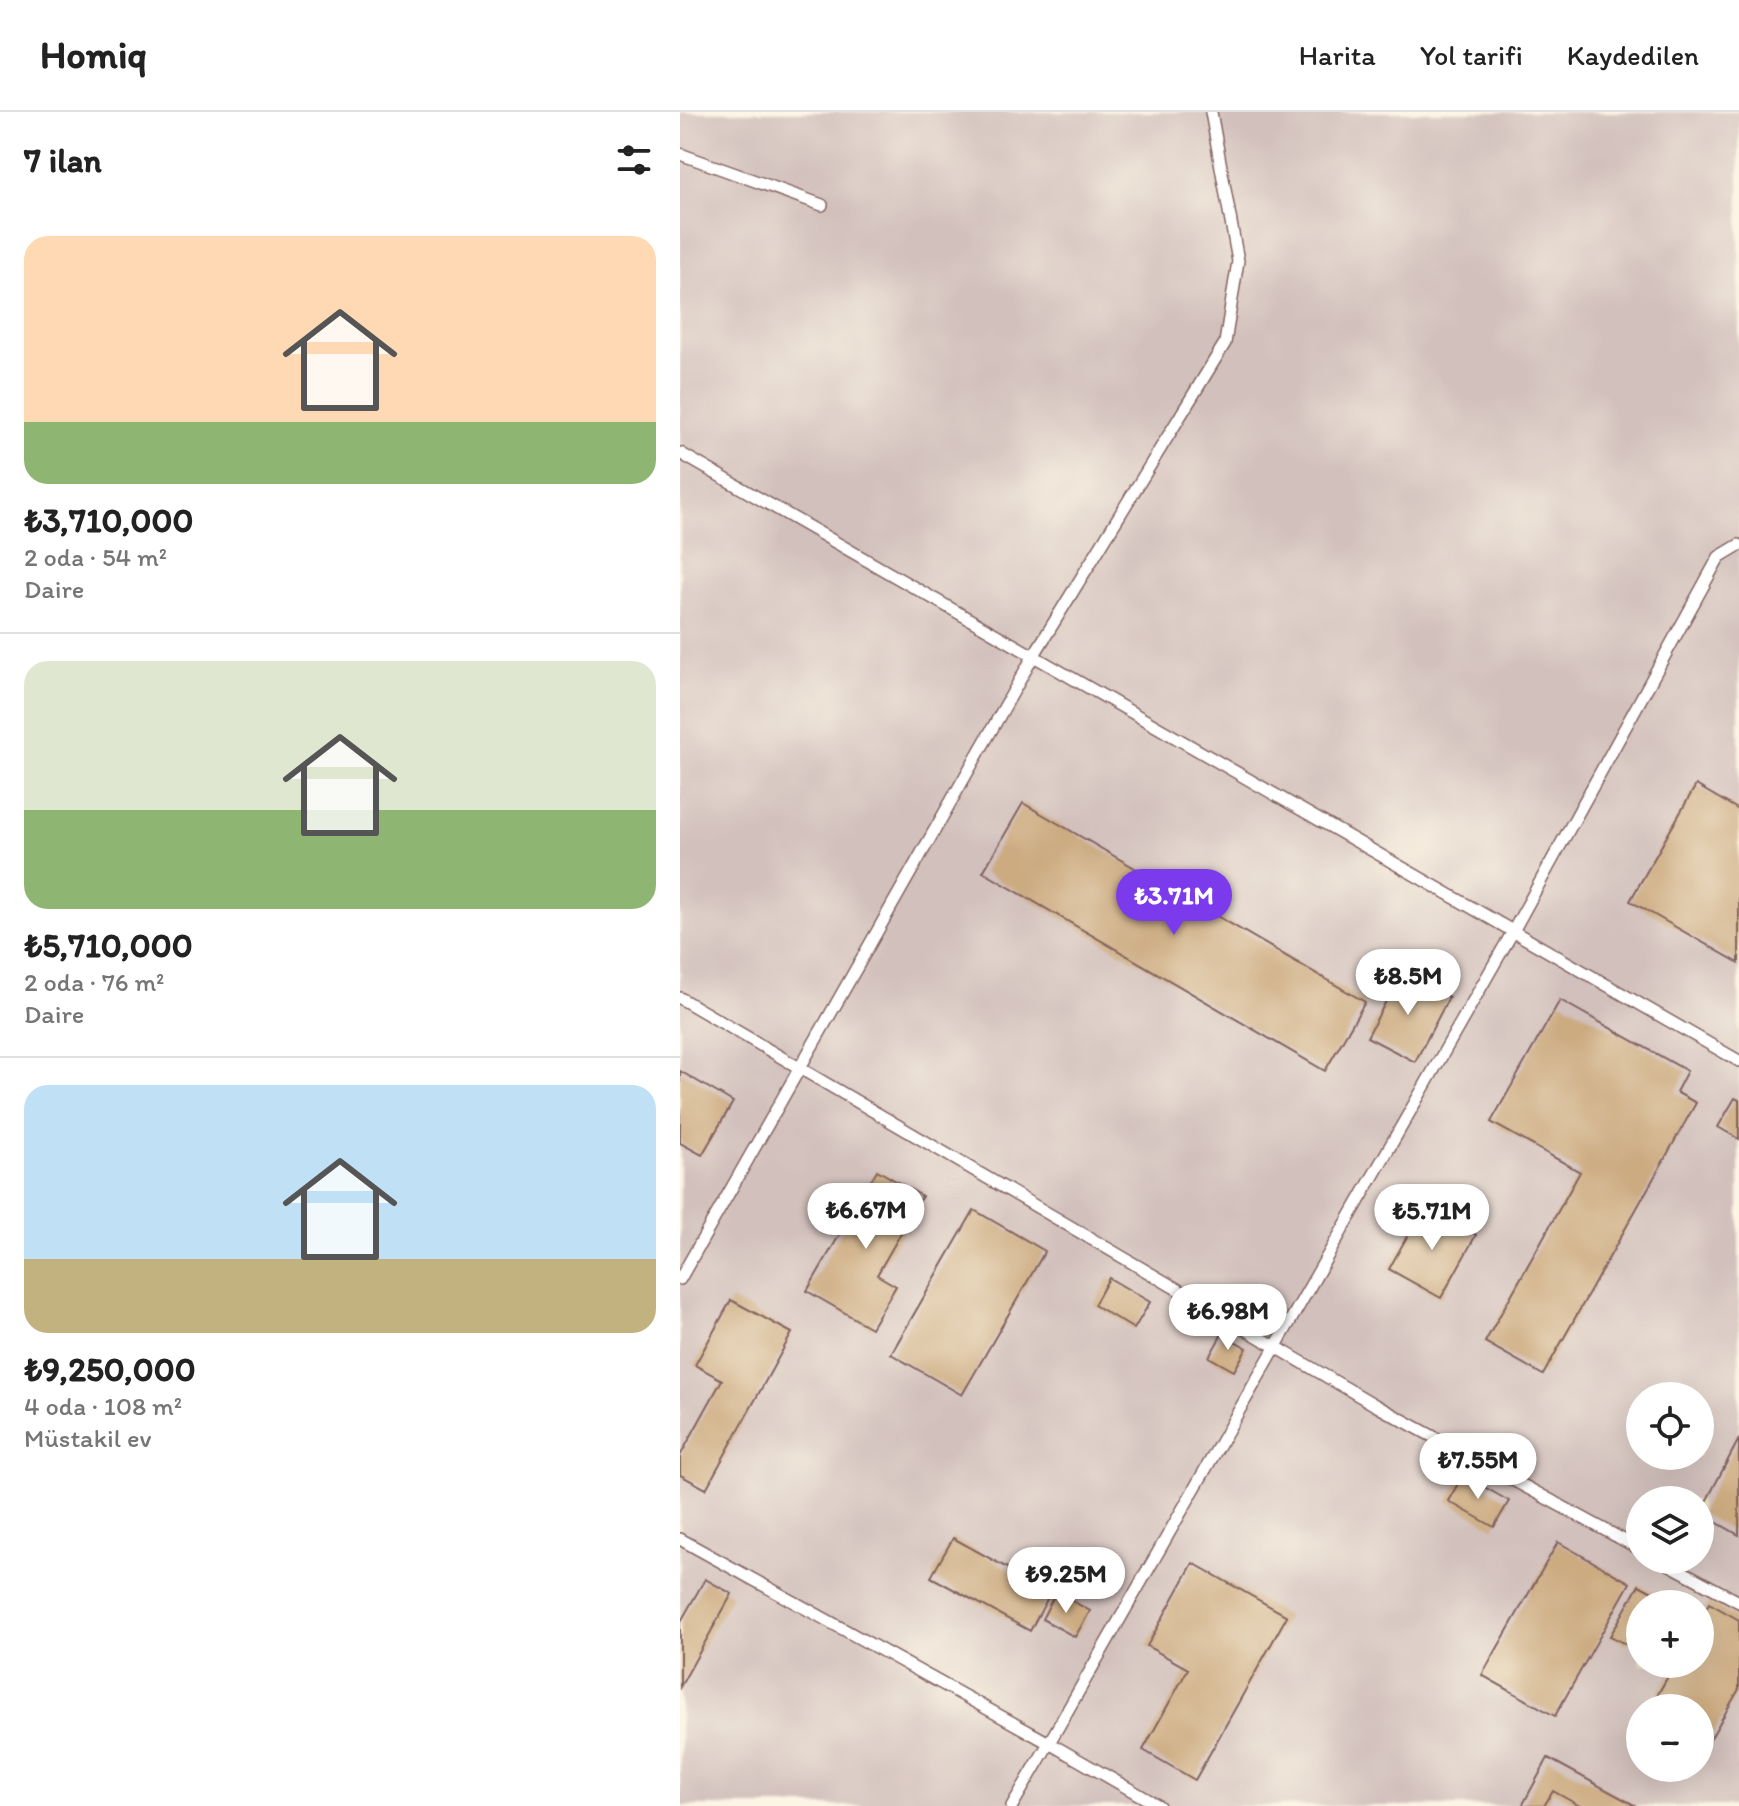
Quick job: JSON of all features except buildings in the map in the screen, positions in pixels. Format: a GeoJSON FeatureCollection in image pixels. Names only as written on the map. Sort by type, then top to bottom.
{"type":"FeatureCollection","features":[{"type":"Feature","properties":{"kind":"lane"},"geometry":{"type":"LineString","coordinates":[[680,1279],[802,1069],[1034,655],[1225,343],[1238,261],[1211,112]]}},
{"type":"Feature","properties":{"kind":"lane"},"geometry":{"type":"LineString","coordinates":[[680,154],[822,205]]}},
{"type":"Feature","properties":{"kind":"lane"},"geometry":{"type":"LineString","coordinates":[[680,453],[1739,1061]]}},
{"type":"Feature","properties":{"kind":"lane"},"geometry":{"type":"LineString","coordinates":[[1012,1806],[1512,933],[1719,557],[1739,545]]}},
{"type":"Feature","properties":{"kind":"lane"},"geometry":{"type":"LineString","coordinates":[[680,998],[1274,1346],[1626,1541]]}},
{"type":"Feature","properties":{"kind":"lane"},"geometry":{"type":"LineString","coordinates":[[680,1539],[1159,1806]]}},
{"type":"Feature","properties":{"kind":"lane"},"geometry":{"type":"LineString","coordinates":[[1687,1574],[1739,1602]]}},
{"type":"Feature","properties":{"kind":"shaded area"},"geometry":{"type":"Polygon","coordinates":[[[680,112],[1739,112],[1739,1806],[680,1806],[680,112]]]}}]}
